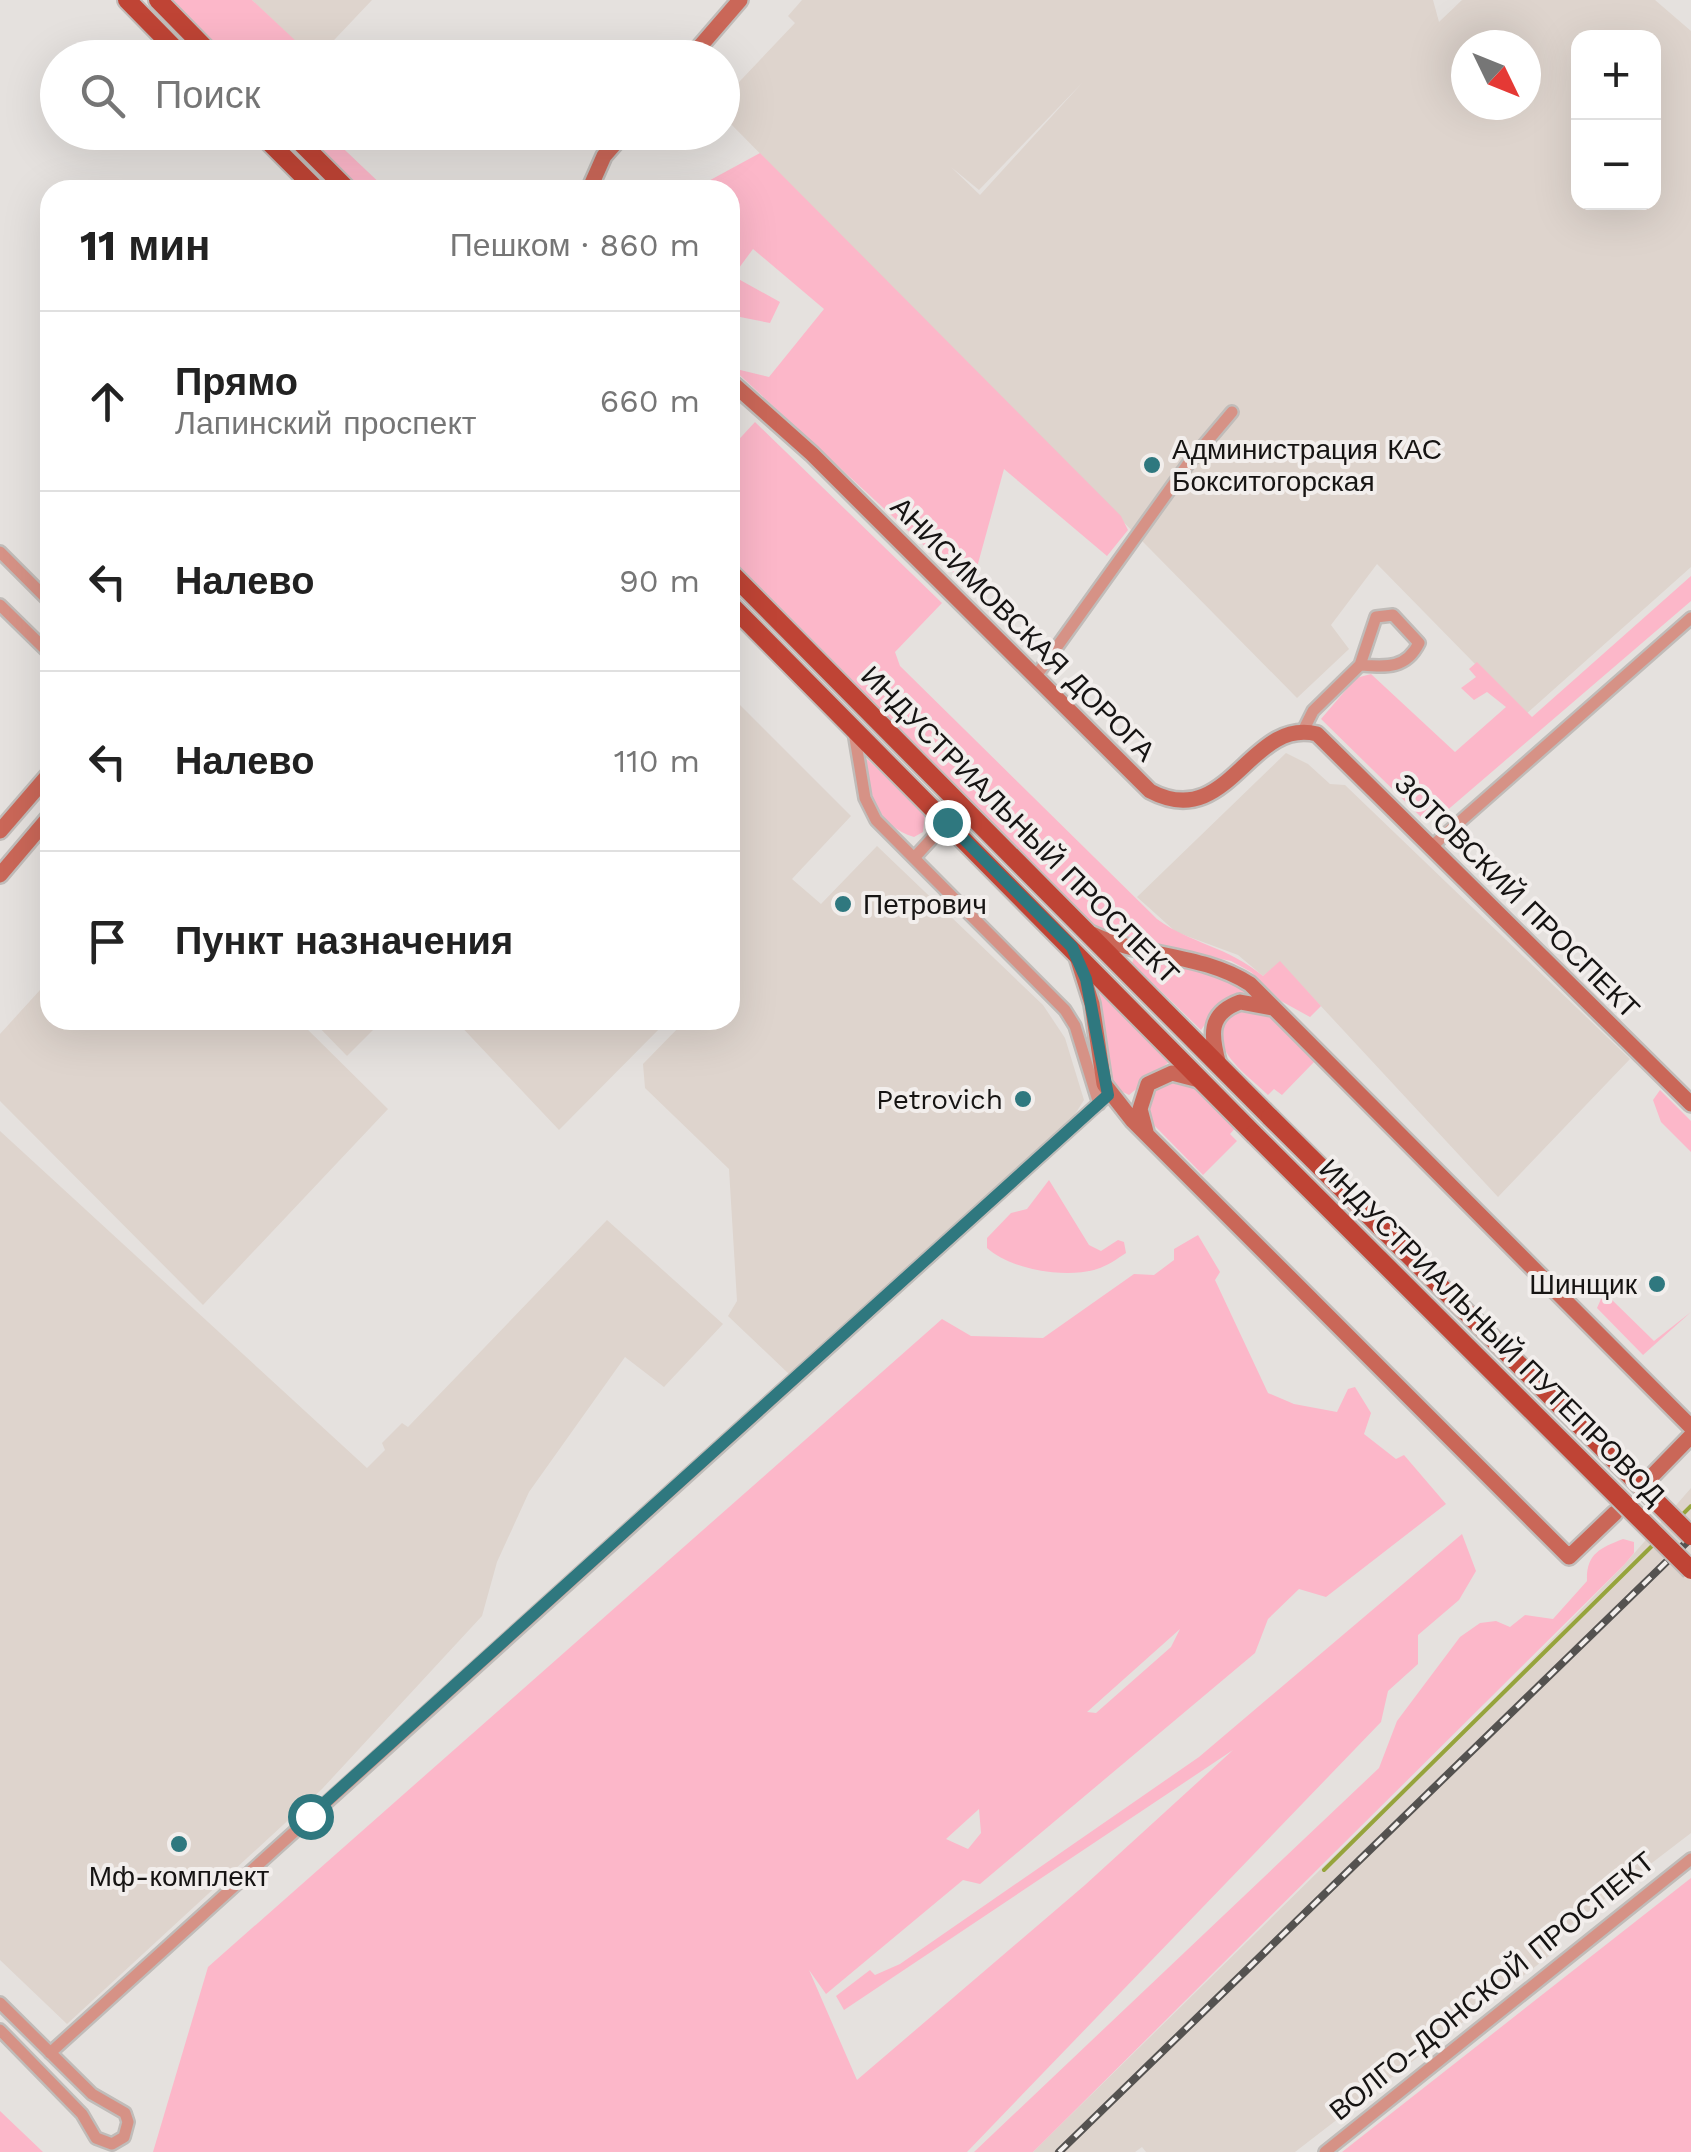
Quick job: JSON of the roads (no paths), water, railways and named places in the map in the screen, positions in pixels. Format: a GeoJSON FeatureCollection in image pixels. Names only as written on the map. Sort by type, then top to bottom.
{"type":"FeatureCollection","features":[{"type":"Feature","properties":{"kind":"main road"},"geometry":{"type":"LineString","coordinates":[[127,0],[166,40]]}},
{"type":"Feature","properties":{"kind":"main road"},"geometry":{"type":"LineString","coordinates":[[158,0],[198,40]]}},
{"type":"Feature","properties":{"kind":"main road"},"geometry":{"type":"LineString","coordinates":[[277,150],[306,180]]}},
{"type":"Feature","properties":{"kind":"main road"},"geometry":{"type":"LineString","coordinates":[[308,150],[338,180]]}},
{"type":"Feature","properties":{"kind":"main road","name":"ИНДУСТРИАЛЬНЫЙ ПРОСПЕКТ"},"geometry":{"type":"LineString","coordinates":[[740,582],[1270,1117]]}},
{"type":"Feature","properties":{"kind":"main road","name":"ИНДУСТРИАЛЬНЫЙ ПРОСПЕКТ"},"geometry":{"type":"LineString","coordinates":[[740,614],[1254,1134]]}},
{"type":"Feature","properties":{"kind":"main road","name":"ИНДУСТРИАЛЬНЫЙ ПУТЕПРОВОД"},"geometry":{"type":"LineString","coordinates":[[1270,1117],[1691,1536]]}},
{"type":"Feature","properties":{"kind":"main road","name":"ИНДУСТРИАЛЬНЫЙ ПУТЕПРОВОД"},"geometry":{"type":"LineString","coordinates":[[1254,1134],[1691,1570]]}},
{"type":"Feature","properties":{"kind":"street"},"geometry":{"type":"LineString","coordinates":[[706,40],[740,0]]}},
{"type":"Feature","properties":{"kind":"street"},"geometry":{"type":"LineString","coordinates":[[594,180],[613,150]]}},
{"type":"Feature","properties":{"kind":"street","name":"АНИСИМОВСКАЯ ДОРОГА"},"geometry":{"type":"LineString","coordinates":[[740,389],[812,454],[1150,791],[1175,801],[1202,798],[1278,738],[1303,731]]}},
{"type":"Feature","properties":{"kind":"street"},"geometry":{"type":"LineString","coordinates":[[1036,676],[1188,464],[1232,412]]}},
{"type":"Feature","properties":{"kind":"street"},"geometry":{"type":"LineString","coordinates":[[0,552],[40,592]]}},
{"type":"Feature","properties":{"kind":"street"},"geometry":{"type":"LineString","coordinates":[[0,605],[40,644]]}},
{"type":"Feature","properties":{"kind":"street"},"geometry":{"type":"LineString","coordinates":[[1303,731],[1313,711],[1360,665],[1376,617],[1394,615],[1420,643],[1412,658],[1400,664],[1360,665]]}},
{"type":"Feature","properties":{"kind":"street"},"geometry":{"type":"LineString","coordinates":[[1430,848],[1691,618]]}},
{"type":"Feature","properties":{"kind":"street"},"geometry":{"type":"LineString","coordinates":[[853,728],[869,809],[1046,989],[1075,1026],[1104,1100],[1148,1136],[1569,1558],[1615,1513]]}},
{"type":"Feature","properties":{"kind":"street","name":"ЗОТОВСКИЙ ПРОСПЕКТ"},"geometry":{"type":"LineString","coordinates":[[1303,731],[1330,744],[1430,848],[1691,1104]]}},
{"type":"Feature","properties":{"kind":"street"},"geometry":{"type":"LineString","coordinates":[[0,831],[40,784]]}},
{"type":"Feature","properties":{"kind":"street"},"geometry":{"type":"LineString","coordinates":[[914,858],[947,822]]}},
{"type":"Feature","properties":{"kind":"street"},"geometry":{"type":"LineString","coordinates":[[0,874],[40,828]]}},
{"type":"Feature","properties":{"kind":"street"},"geometry":{"type":"LineString","coordinates":[[1088,932],[1115,944],[1230,972],[1278,1011],[1691,1427]]}},
{"type":"Feature","properties":{"kind":"street"},"geometry":{"type":"LineString","coordinates":[[1072,947],[1086,979],[1104,1100]]}},
{"type":"Feature","properties":{"kind":"street"},"geometry":{"type":"LineString","coordinates":[[1219,1065],[1212,1028],[1217,1015],[1240,1002],[1278,1011]]}},
{"type":"Feature","properties":{"kind":"street"},"geometry":{"type":"LineString","coordinates":[[1148,1136],[1140,1110],[1148,1084],[1172,1073],[1203,1082]]}},
{"type":"Feature","properties":{"kind":"street"},"geometry":{"type":"LineString","coordinates":[[50,2052],[1104,1100]]}},
{"type":"Feature","properties":{"kind":"street"},"geometry":{"type":"LineString","coordinates":[[1651,1477],[1691,1436]]}},
{"type":"Feature","properties":{"kind":"street","name":"ВОЛГО-ДОНСКОЙ ПРОСПЕКТ"},"geometry":{"type":"LineString","coordinates":[[1325,2152],[1691,1859]]}},
{"type":"Feature","properties":{"kind":"street"},"geometry":{"type":"LineString","coordinates":[[0,2004],[98,2099],[125,2113],[128,2122],[124,2137],[112,2144],[96,2138],[82,2114],[0,2030]]}},
{"type":"Feature","properties":{"kind":"waterway"},"geometry":{"type":"LineString","coordinates":[[1680,1517],[1691,1506]]}},
{"type":"Feature","properties":{"kind":"waterway"},"geometry":{"type":"LineString","coordinates":[[1324,1870],[1656,1542]]}},
{"type":"Feature","properties":{"kind":"railway"},"geometry":{"type":"LineString","coordinates":[[1059,2152],[1691,1538]]}},
{"type":"Feature","properties":{"kind":"place","name":"Администрация КАС Бокситогорская"},"geometry":{"type":"Point","coordinates":[1152,465]}},
{"type":"Feature","properties":{"kind":"place","name":"Петрович"},"geometry":{"type":"Point","coordinates":[843,904]}},
{"type":"Feature","properties":{"kind":"place","name":"Petrovich"},"geometry":{"type":"Point","coordinates":[1023,1099]}},
{"type":"Feature","properties":{"kind":"place","name":"Шинщик"},"geometry":{"type":"Point","coordinates":[1657,1284]}},
{"type":"Feature","properties":{"kind":"place","name":"Мф-комплект"},"geometry":{"type":"Point","coordinates":[179,1844]}}]}
